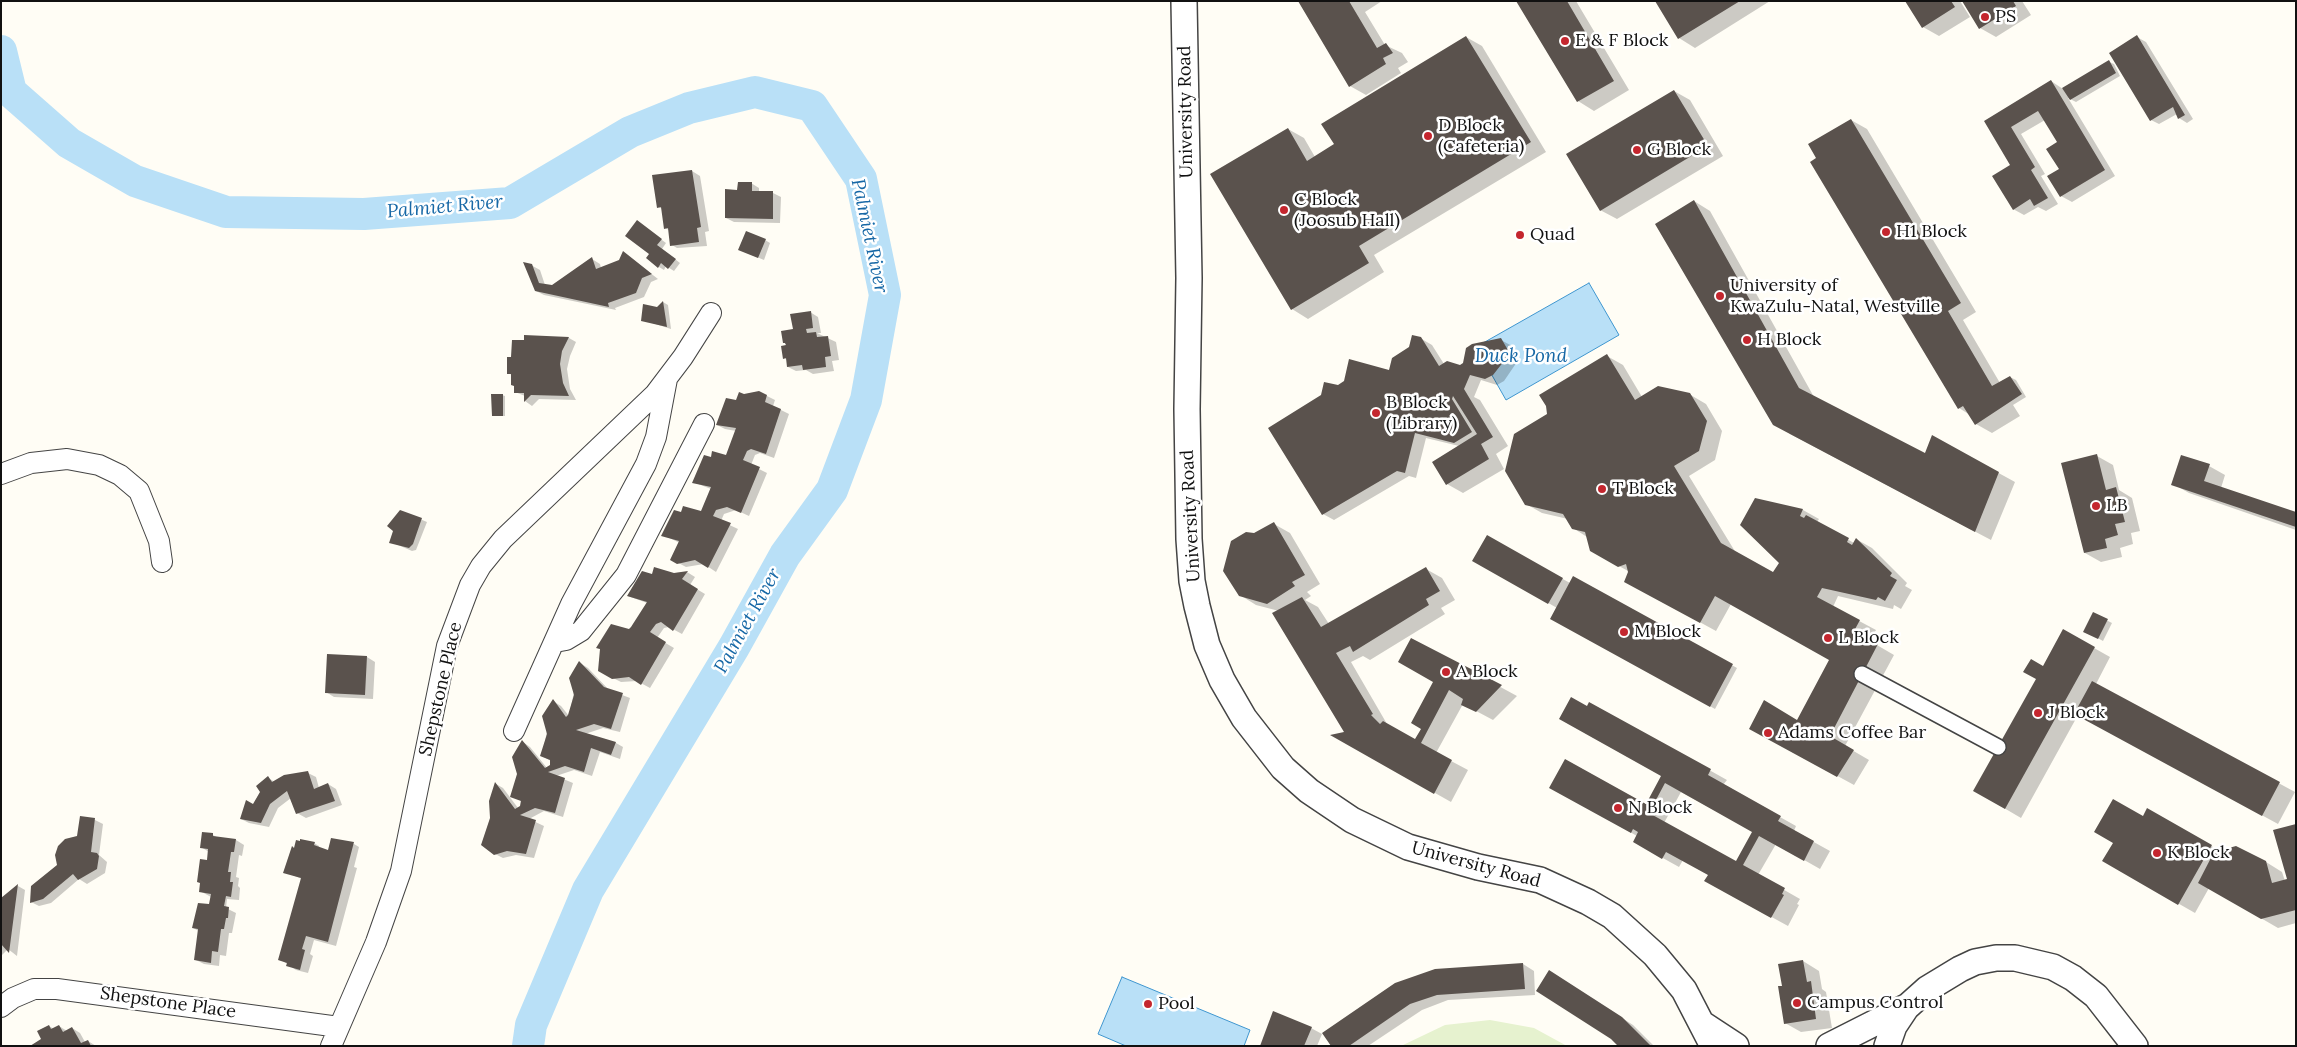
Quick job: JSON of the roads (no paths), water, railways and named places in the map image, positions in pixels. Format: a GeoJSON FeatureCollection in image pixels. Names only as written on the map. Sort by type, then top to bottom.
{"type":"FeatureCollection","features":[{"type":"Feature","properties":{"kind":"street","name":"University Road"},"geometry":{"type":"LineString","coordinates":[[1184,1],[1189,278],[1187,409],[1189,539],[1192,581],[1207,645],[1222,680],[1244,718],[1269,752],[1283,768],[1323,801],[1352,820],[1408,847],[1478,867],[1540,880],[1588,902],[1612,916],[1655,955],[1684,990],[1709,1036],[1736,1046]]}},
{"type":"Feature","properties":{"kind":"street","name":"Shepstone Place"},"geometry":{"type":"LineString","coordinates":[[331,1046],[376,942],[401,872],[448,646],[470,585],[481,566],[503,539],[637,412],[667,379],[711,313]]}},
{"type":"Feature","properties":{"kind":"street"},"geometry":{"type":"LineString","coordinates":[[514,731],[556,642],[570,604],[646,464],[656,437],[667,379]]}},
{"type":"Feature","properties":{"kind":"street"},"geometry":{"type":"LineString","coordinates":[[556,642],[566,640],[580,632],[626,575],[704,424]]}},
{"type":"Feature","properties":{"kind":"street"},"geometry":{"type":"LineString","coordinates":[[1,474],[31,463],[67,459],[99,465],[120,475],[139,491],[159,541],[162,562]]}},
{"type":"Feature","properties":{"kind":"street"},"geometry":{"type":"LineString","coordinates":[[1862,674],[1998,747]]}},
{"type":"Feature","properties":{"kind":"street"},"geometry":{"type":"LineString","coordinates":[[1829,1046],[1908,1006],[1943,979],[1975,962],[1996,958],[2022,959],[2053,967],[2073,978],[2096,996],[2135,1046]]}},
{"type":"Feature","properties":{"kind":"street","name":"Shepstone Place"},"geometry":{"type":"LineString","coordinates":[[1,1007],[13,998],[34,989],[63,989],[339,1027]]}},
{"type":"Feature","properties":{"kind":"street"},"geometry":{"type":"LineString","coordinates":[[1887,1046],[1894,1026],[1908,1006]]}},
{"type":"Feature","properties":{"kind":"street"},"geometry":{"type":"LineString","coordinates":[[1835,1046],[1843,1046]]}},
{"type":"Feature","properties":{"kind":"water","name":"Duck Pond"},"geometry":{"type":"Polygon","coordinates":[[[1589,283],[1619,335],[1506,400],[1476,347],[1589,283]]]}},
{"type":"Feature","properties":{"kind":"water","name":"Pool"},"geometry":{"type":"Polygon","coordinates":[[[1122,977],[1250,1030],[1244,1046],[1126,1046],[1098,1034],[1122,977]]]}},
{"type":"Feature","properties":{"kind":"waterway","name":"Palmiet River"},"geometry":{"type":"LineString","coordinates":[[1,51],[11,92],[69,143],[135,181],[226,212],[364,214],[510,203],[630,132],[689,108],[755,92],[812,106],[861,179],[885,295],[866,400],[832,490],[785,555],[734,647],[588,890],[531,1025],[528,1046]]}},
{"type":"Feature","properties":{"kind":"place","name":"PS"},"geometry":{"type":"Point","coordinates":[1985,17]}},
{"type":"Feature","properties":{"kind":"place","name":"E & F Block"},"geometry":{"type":"Point","coordinates":[1565,41]}},
{"type":"Feature","properties":{"kind":"place","name":"D Block (Cafeteria)"},"geometry":{"type":"Point","coordinates":[1428,136]}},
{"type":"Feature","properties":{"kind":"place","name":"G Block"},"geometry":{"type":"Point","coordinates":[1637,150]}},
{"type":"Feature","properties":{"kind":"place","name":"C Block (Joosub Hall)"},"geometry":{"type":"Point","coordinates":[1284,210]}},
{"type":"Feature","properties":{"kind":"place","name":"H1 Block"},"geometry":{"type":"Point","coordinates":[1886,232]}},
{"type":"Feature","properties":{"kind":"place","name":"Quad"},"geometry":{"type":"Point","coordinates":[1520,235]}},
{"type":"Feature","properties":{"kind":"place","name":"University of KwaZulu-Natal, Westville"},"geometry":{"type":"Point","coordinates":[1720,296]}},
{"type":"Feature","properties":{"kind":"place","name":"H Block"},"geometry":{"type":"Point","coordinates":[1747,340]}},
{"type":"Feature","properties":{"kind":"place","name":"B Block (Library)"},"geometry":{"type":"Point","coordinates":[1376,413]}},
{"type":"Feature","properties":{"kind":"place","name":"T Block"},"geometry":{"type":"Point","coordinates":[1602,489]}},
{"type":"Feature","properties":{"kind":"place","name":"LB"},"geometry":{"type":"Point","coordinates":[2096,506]}},
{"type":"Feature","properties":{"kind":"place","name":"M Block"},"geometry":{"type":"Point","coordinates":[1624,632]}},
{"type":"Feature","properties":{"kind":"place","name":"L Block"},"geometry":{"type":"Point","coordinates":[1828,638]}},
{"type":"Feature","properties":{"kind":"place","name":"A Block"},"geometry":{"type":"Point","coordinates":[1446,672]}},
{"type":"Feature","properties":{"kind":"place","name":"J Block"},"geometry":{"type":"Point","coordinates":[2038,713]}},
{"type":"Feature","properties":{"kind":"place","name":"Adams Coffee Bar"},"geometry":{"type":"Point","coordinates":[1768,733]}},
{"type":"Feature","properties":{"kind":"place","name":"N Block"},"geometry":{"type":"Point","coordinates":[1618,808]}},
{"type":"Feature","properties":{"kind":"place","name":"K Block"},"geometry":{"type":"Point","coordinates":[2157,853]}},
{"type":"Feature","properties":{"kind":"place","name":"Campus Control"},"geometry":{"type":"Point","coordinates":[1797,1003]}},
{"type":"Feature","properties":{"kind":"place","name":"Pool"},"geometry":{"type":"Point","coordinates":[1148,1004]}}]}
